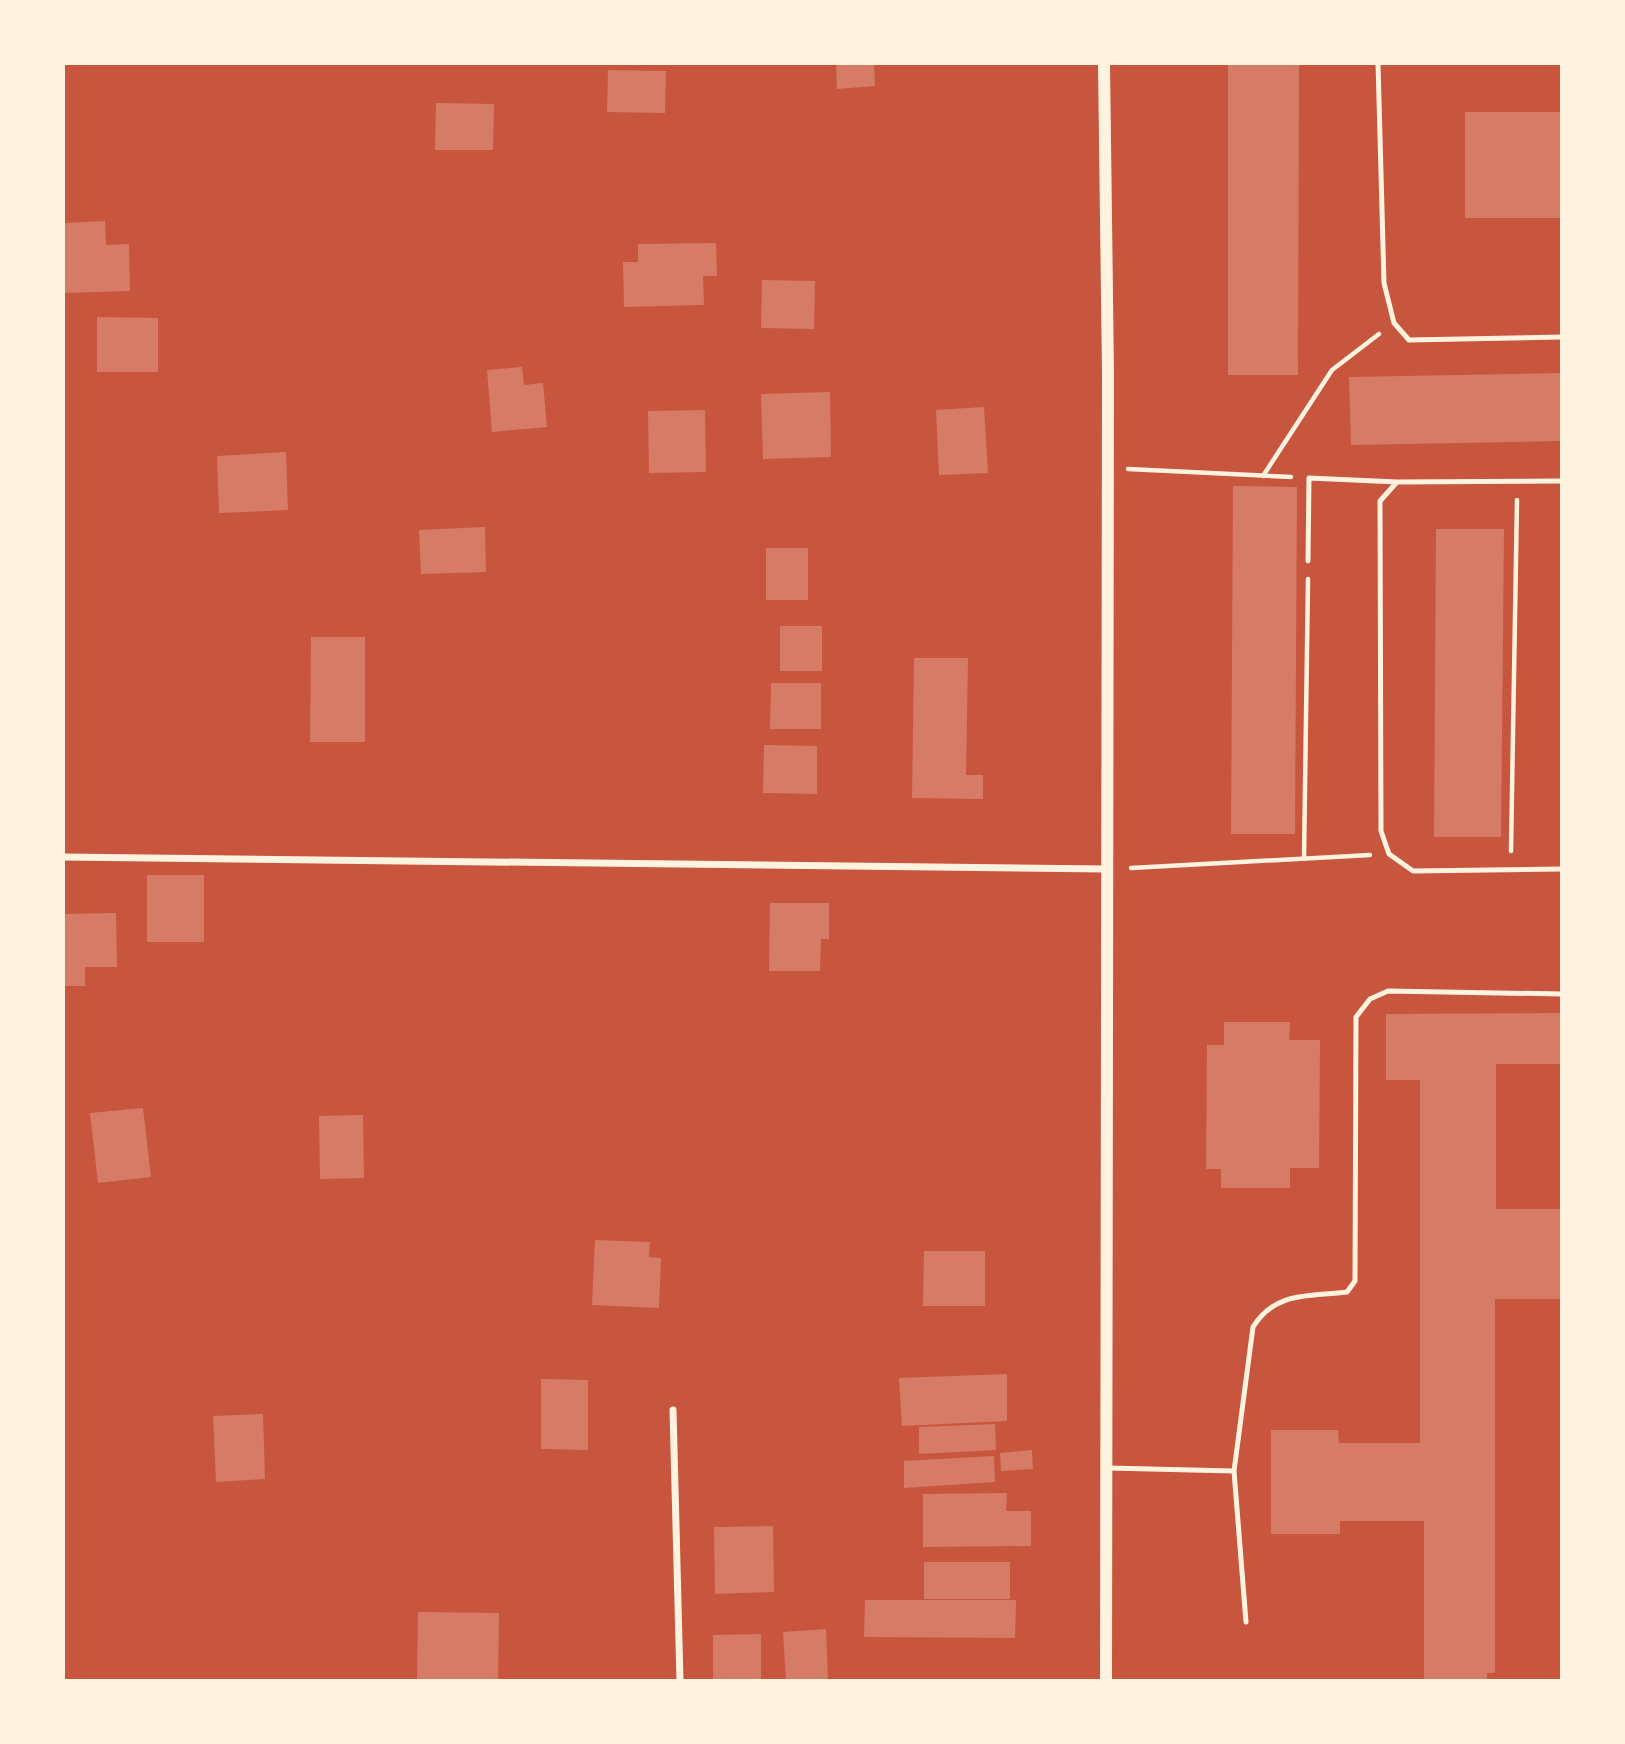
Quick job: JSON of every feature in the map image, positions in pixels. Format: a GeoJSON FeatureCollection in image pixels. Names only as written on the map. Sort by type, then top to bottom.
{"type":"FeatureCollection","features":[{"type":"Feature","properties":{"kind":"street"},"geometry":{"type":"LineString","coordinates":[[1104,63],[1108,469],[1104,1468],[1106,1681]]}},
{"type":"Feature","properties":{"kind":"street"},"geometry":{"type":"LineString","coordinates":[[63,858],[1106,869]]}},
{"type":"Feature","properties":{"kind":"street"},"geometry":{"type":"LineString","coordinates":[[673,1410],[680,1681]]}},
{"type":"Feature","properties":{"kind":"lane"},"geometry":{"type":"LineString","coordinates":[[1378,63],[1384,283],[1394,323],[1409,340],[1562,337]]}},
{"type":"Feature","properties":{"kind":"lane"},"geometry":{"type":"LineString","coordinates":[[1308,561],[1309,478],[1397,482],[1562,481]]}},
{"type":"Feature","properties":{"kind":"lane"},"geometry":{"type":"LineString","coordinates":[[1397,482],[1380,501],[1381,831],[1389,854],[1413,871],[1562,869]]}},
{"type":"Feature","properties":{"kind":"lane"},"geometry":{"type":"LineString","coordinates":[[1246,1622],[1234,1471],[1253,1327],[1263,1311],[1278,1300],[1347,1292],[1355,1281],[1356,1017],[1370,999],[1388,991],[1562,994]]}},
{"type":"Feature","properties":{"kind":"lane"},"geometry":{"type":"LineString","coordinates":[[1104,1468],[1234,1471]]}},
{"type":"Feature","properties":{"kind":"path"},"geometry":{"type":"LineString","coordinates":[[1263,476],[1332,370],[1394,323]]}},
{"type":"Feature","properties":{"kind":"path"},"geometry":{"type":"LineString","coordinates":[[1108,469],[1309,478]]}},
{"type":"Feature","properties":{"kind":"path"},"geometry":{"type":"LineString","coordinates":[[1511,870],[1517,481]]}},
{"type":"Feature","properties":{"kind":"path"},"geometry":{"type":"LineString","coordinates":[[1304,859],[1308,561]]}},
{"type":"Feature","properties":{"kind":"path"},"geometry":{"type":"LineString","coordinates":[[1106,869],[1389,854]]}},
{"type":"Feature","properties":{"kind":"building"},"geometry":{"type":"Polygon","coordinates":[[[836,63],[874,63],[875,86],[837,89],[836,63]]]}},
{"type":"Feature","properties":{"kind":"building"},"geometry":{"type":"Polygon","coordinates":[[[1228,63],[1299,63],[1298,375],[1228,375],[1228,63]]]}},
{"type":"Feature","properties":{"kind":"building"},"geometry":{"type":"Polygon","coordinates":[[[608,70],[666,71],[665,113],[607,112],[608,70]]]}},
{"type":"Feature","properties":{"kind":"building"},"geometry":{"type":"Polygon","coordinates":[[[436,103],[494,104],[493,150],[435,150],[436,103]]]}},
{"type":"Feature","properties":{"kind":"building"},"geometry":{"type":"Polygon","coordinates":[[[1465,112],[1562,112],[1562,218],[1465,218],[1465,112]]]}},
{"type":"Feature","properties":{"kind":"building"},"geometry":{"type":"Polygon","coordinates":[[[105,221],[106,245],[129,244],[130,291],[64,293],[63,223],[105,221]]]}},
{"type":"Feature","properties":{"kind":"building"},"geometry":{"type":"Polygon","coordinates":[[[716,243],[717,276],[703,276],[704,305],[624,307],[623,262],[638,262],[638,244],[716,243]]]}},
{"type":"Feature","properties":{"kind":"building"},"geometry":{"type":"Polygon","coordinates":[[[762,280],[815,281],[814,329],[761,328],[762,280]]]}},
{"type":"Feature","properties":{"kind":"building"},"geometry":{"type":"Polygon","coordinates":[[[97,317],[158,318],[158,372],[97,372],[97,317]]]}},
{"type":"Feature","properties":{"kind":"building"},"geometry":{"type":"Polygon","coordinates":[[[522,367],[524,385],[543,383],[547,427],[492,432],[487,370],[522,367]]]}},
{"type":"Feature","properties":{"kind":"building"},"geometry":{"type":"Polygon","coordinates":[[[1562,373],[1562,441],[1351,445],[1349,377],[1562,373]]]}},
{"type":"Feature","properties":{"kind":"building"},"geometry":{"type":"Polygon","coordinates":[[[830,392],[831,457],[763,459],[761,394],[830,392]]]}},
{"type":"Feature","properties":{"kind":"building"},"geometry":{"type":"Polygon","coordinates":[[[984,407],[988,473],[939,475],[936,410],[984,407]]]}},
{"type":"Feature","properties":{"kind":"building"},"geometry":{"type":"Polygon","coordinates":[[[705,410],[706,472],[649,473],[648,411],[705,410]]]}},
{"type":"Feature","properties":{"kind":"building"},"geometry":{"type":"Polygon","coordinates":[[[286,452],[288,510],[219,513],[217,456],[286,452]]]}},
{"type":"Feature","properties":{"kind":"building"},"geometry":{"type":"Polygon","coordinates":[[[1233,486],[1297,487],[1295,834],[1231,834],[1233,486]]]}},
{"type":"Feature","properties":{"kind":"building"},"geometry":{"type":"Polygon","coordinates":[[[485,527],[486,572],[421,574],[419,530],[485,527]]]}},
{"type":"Feature","properties":{"kind":"building"},"geometry":{"type":"Polygon","coordinates":[[[1436,529],[1504,529],[1501,837],[1434,837],[1436,529]]]}},
{"type":"Feature","properties":{"kind":"building"},"geometry":{"type":"Polygon","coordinates":[[[766,548],[808,548],[808,600],[766,600],[766,548]]]}},
{"type":"Feature","properties":{"kind":"building"},"geometry":{"type":"Polygon","coordinates":[[[780,626],[822,626],[822,671],[780,671],[780,626]]]}},
{"type":"Feature","properties":{"kind":"building"},"geometry":{"type":"Polygon","coordinates":[[[311,637],[365,637],[365,742],[310,742],[311,637]]]}},
{"type":"Feature","properties":{"kind":"building"},"geometry":{"type":"Polygon","coordinates":[[[914,658],[968,658],[966,775],[983,775],[983,799],[912,798],[914,658]]]}},
{"type":"Feature","properties":{"kind":"building"},"geometry":{"type":"Polygon","coordinates":[[[771,683],[821,683],[821,729],[770,729],[771,683]]]}},
{"type":"Feature","properties":{"kind":"building"},"geometry":{"type":"Polygon","coordinates":[[[764,745],[817,746],[817,794],[763,793],[764,745]]]}},
{"type":"Feature","properties":{"kind":"building"},"geometry":{"type":"Polygon","coordinates":[[[147,875],[204,875],[204,942],[147,942],[147,875]]]}},
{"type":"Feature","properties":{"kind":"building"},"geometry":{"type":"Polygon","coordinates":[[[770,903],[829,903],[829,939],[821,939],[820,971],[769,971],[770,903]]]}},
{"type":"Feature","properties":{"kind":"building"},"geometry":{"type":"Polygon","coordinates":[[[116,913],[117,967],[85,967],[85,986],[63,986],[63,914],[116,913]]]}},
{"type":"Feature","properties":{"kind":"building"},"geometry":{"type":"Polygon","coordinates":[[[1562,1013],[1562,1064],[1496,1064],[1496,1209],[1562,1209],[1562,1299],[1495,1299],[1495,1673],[1487,1673],[1487,1681],[1424,1681],[1424,1521],[1340,1521],[1340,1534],[1271,1534],[1271,1430],[1338,1430],[1339,1443],[1420,1443],[1420,1080],[1386,1080],[1386,1014],[1562,1013]]]}},
{"type":"Feature","properties":{"kind":"building"},"geometry":{"type":"Polygon","coordinates":[[[1224,1022],[1290,1022],[1289,1040],[1320,1040],[1319,1168],[1290,1168],[1290,1188],[1221,1188],[1221,1169],[1206,1169],[1207,1045],[1224,1045],[1224,1022]]]}},
{"type":"Feature","properties":{"kind":"building"},"geometry":{"type":"Polygon","coordinates":[[[143,1108],[151,1177],[98,1183],[90,1113],[143,1108]]]}},
{"type":"Feature","properties":{"kind":"building"},"geometry":{"type":"Polygon","coordinates":[[[363,1115],[364,1178],[320,1179],[319,1116],[363,1115]]]}},
{"type":"Feature","properties":{"kind":"building"},"geometry":{"type":"Polygon","coordinates":[[[595,1240],[650,1242],[649,1257],[661,1258],[659,1308],[592,1305],[595,1240]]]}},
{"type":"Feature","properties":{"kind":"building"},"geometry":{"type":"Polygon","coordinates":[[[924,1251],[985,1251],[985,1306],[923,1306],[924,1251]]]}},
{"type":"Feature","properties":{"kind":"building"},"geometry":{"type":"Polygon","coordinates":[[[1007,1374],[1007,1421],[902,1426],[899,1378],[1007,1374]]]}},
{"type":"Feature","properties":{"kind":"building"},"geometry":{"type":"Polygon","coordinates":[[[541,1379],[588,1380],[588,1450],[541,1449],[541,1379]]]}},
{"type":"Feature","properties":{"kind":"building"},"geometry":{"type":"Polygon","coordinates":[[[263,1414],[265,1479],[216,1482],[213,1416],[263,1414]]]}},
{"type":"Feature","properties":{"kind":"building"},"geometry":{"type":"Polygon","coordinates":[[[995,1424],[996,1450],[919,1454],[919,1427],[995,1424]]]}},
{"type":"Feature","properties":{"kind":"building"},"geometry":{"type":"Polygon","coordinates":[[[1032,1450],[1033,1469],[1001,1471],[1000,1453],[1032,1450]]]}},
{"type":"Feature","properties":{"kind":"building"},"geometry":{"type":"Polygon","coordinates":[[[994,1456],[995,1482],[904,1488],[904,1461],[994,1456]]]}},
{"type":"Feature","properties":{"kind":"building"},"geometry":{"type":"Polygon","coordinates":[[[1007,1493],[1006,1511],[1031,1511],[1031,1546],[923,1547],[923,1494],[1007,1493]]]}},
{"type":"Feature","properties":{"kind":"building"},"geometry":{"type":"Polygon","coordinates":[[[773,1526],[774,1592],[715,1594],[714,1527],[773,1526]]]}},
{"type":"Feature","properties":{"kind":"building"},"geometry":{"type":"Polygon","coordinates":[[[924,1562],[1010,1562],[1010,1599],[924,1599],[924,1562]]]}},
{"type":"Feature","properties":{"kind":"building"},"geometry":{"type":"Polygon","coordinates":[[[865,1600],[1016,1600],[1015,1638],[864,1637],[865,1600]]]}},
{"type":"Feature","properties":{"kind":"building"},"geometry":{"type":"Polygon","coordinates":[[[418,1612],[499,1613],[498,1681],[417,1679],[418,1612]]]}},
{"type":"Feature","properties":{"kind":"building"},"geometry":{"type":"Polygon","coordinates":[[[826,1629],[828,1681],[786,1681],[783,1632],[826,1629]]]}},
{"type":"Feature","properties":{"kind":"building"},"geometry":{"type":"Polygon","coordinates":[[[761,1634],[761,1681],[713,1681],[713,1635],[761,1634]]]}}]}
